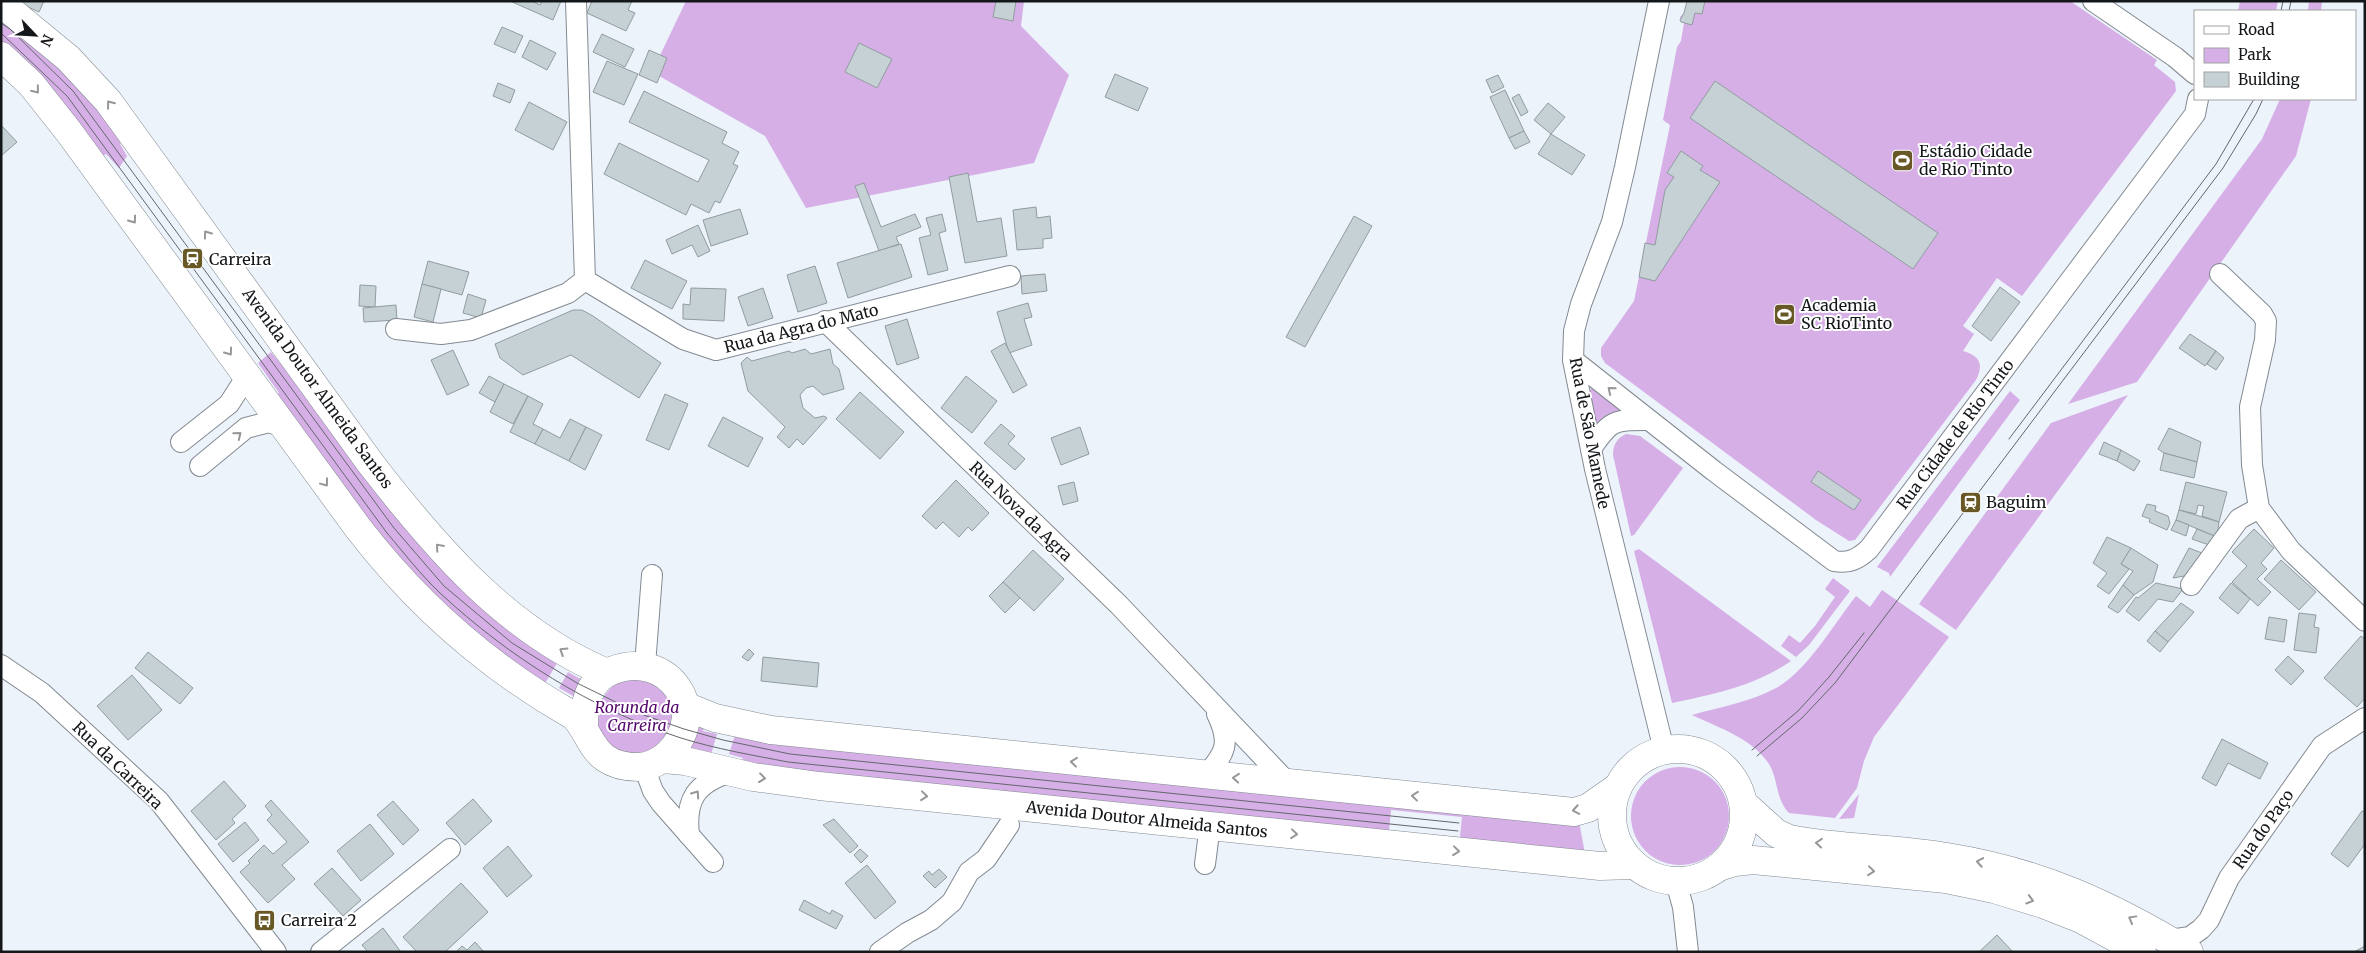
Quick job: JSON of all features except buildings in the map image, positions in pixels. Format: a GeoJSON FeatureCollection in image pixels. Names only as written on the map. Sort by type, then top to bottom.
{"type":"FeatureCollection","features":[{"type":"Feature","properties":{"kind":"main road","name":"Avenida Doutor Almeida Santos"},"geometry":{"type":"LineString","coordinates":[[1,4],[68,58],[108,100],[372,464],[415,520],[459,570],[528,629],[583,663],[606,673]]}},
{"type":"Feature","properties":{"kind":"main road"},"geometry":{"type":"LineString","coordinates":[[1,56],[30,84],[69,132],[283,427],[386,565],[423,603],[500,670],[574,716],[584,726],[592,745],[606,759],[624,767],[654,763],[677,745],[685,726],[685,706],[678,688],[664,673],[645,665],[625,666],[606,673],[590,690],[584,706],[584,726]]}},
{"type":"Feature","properties":{"kind":"main road"},"geometry":{"type":"LineString","coordinates":[[685,706],[715,718],[771,730],[1205,776],[1287,782],[1574,812],[1588,808],[1618,787]]}},
{"type":"Feature","properties":{"kind":"main road"},"geometry":{"type":"LineString","coordinates":[[1686,748],[1713,758],[1724,766],[1738,784],[1744,804],[1744,825],[1738,845],[1726,862],[1699,878],[1676,882],[1660,880],[1634,865],[1620,848],[1613,828],[1612,807],[1618,787],[1629,770],[1645,757],[1664,750],[1686,748]]}},
{"type":"Feature","properties":{"kind":"main road","name":"Avenida Doutor Almeida Santos"},"geometry":{"type":"LineString","coordinates":[[654,763],[685,760],[753,777],[819,786],[1600,866],[1634,865]]}},
{"type":"Feature","properties":{"kind":"main road"},"geometry":{"type":"LineString","coordinates":[[1744,804],[1776,833],[1789,839],[1946,856],[1990,864],[2032,875],[2113,909],[2180,946]]}},
{"type":"Feature","properties":{"kind":"main road"},"geometry":{"type":"LineString","coordinates":[[1719,867],[1735,862],[1753,860],[1946,879],[1994,889],[2044,904],[2081,919],[2142,952]]}},
{"type":"Feature","properties":{"kind":"street"},"geometry":{"type":"LineString","coordinates":[[396,329],[441,334],[471,330],[568,293],[585,280],[576,1]]}},
{"type":"Feature","properties":{"kind":"street","name":"Rua de São Mamede"},"geometry":{"type":"LineString","coordinates":[[1659,1],[1612,222],[1581,304],[1574,331],[1573,360],[1591,449],[1664,750]]}},
{"type":"Feature","properties":{"kind":"street"},"geometry":{"type":"LineString","coordinates":[[2093,1],[2174,57],[2194,73]]}},
{"type":"Feature","properties":{"kind":"street","name":"Rua Cidade de Rio Tinto"},"geometry":{"type":"LineString","coordinates":[[1573,360],[1834,561],[1844,563],[1858,559],[1869,549],[2195,114],[2198,100]]}},
{"type":"Feature","properties":{"kind":"street"},"geometry":{"type":"LineString","coordinates":[[2220,274],[2262,314],[2266,321],[2265,340],[2250,407],[2252,465],[2260,508],[2291,551],[2365,620]]}},
{"type":"Feature","properties":{"kind":"street","name":"Rua da Agra do Mato"},"geometry":{"type":"LineString","coordinates":[[585,280],[683,338],[716,350],[825,321],[1010,276]]}},
{"type":"Feature","properties":{"kind":"street","name":"Rua Nova da Agra"},"geometry":{"type":"LineString","coordinates":[[825,321],[1118,605],[1287,782]]}},
{"type":"Feature","properties":{"kind":"street"},"geometry":{"type":"LineString","coordinates":[[182,442],[229,404],[247,376]]}},
{"type":"Feature","properties":{"kind":"street"},"geometry":{"type":"LineString","coordinates":[[1591,449],[1604,430],[1619,420],[1649,420]]}},
{"type":"Feature","properties":{"kind":"street"},"geometry":{"type":"LineString","coordinates":[[200,466],[246,428],[269,422],[283,427]]}},
{"type":"Feature","properties":{"kind":"street"},"geometry":{"type":"LineString","coordinates":[[2191,585],[2239,519],[2260,508]]}},
{"type":"Feature","properties":{"kind":"street"},"geometry":{"type":"LineString","coordinates":[[645,665],[652,575]]}},
{"type":"Feature","properties":{"kind":"street","name":"Rua da Carreira"},"geometry":{"type":"LineString","coordinates":[[1,665],[42,693],[159,801],[276,952]]}},
{"type":"Feature","properties":{"kind":"street","name":"Rua Nova da Agra"},"geometry":{"type":"LineString","coordinates":[[1205,776],[1223,752],[1226,732],[1212,705]]}},
{"type":"Feature","properties":{"kind":"street","name":"Rua do Paço"},"geometry":{"type":"LineString","coordinates":[[2180,946],[2209,920],[2229,878],[2322,746],[2365,718]]}},
{"type":"Feature","properties":{"kind":"street"},"geometry":{"type":"LineString","coordinates":[[654,763],[653,791],[661,803],[713,862]]}},
{"type":"Feature","properties":{"kind":"street"},"geometry":{"type":"LineString","coordinates":[[689,835],[688,807],[694,795],[713,778],[731,772]]}},
{"type":"Feature","properties":{"kind":"street"},"geometry":{"type":"LineString","coordinates":[[880,952],[907,933],[931,920],[952,902],[969,872],[986,859],[1009,825]]}},
{"type":"Feature","properties":{"kind":"street"},"geometry":{"type":"LineString","coordinates":[[1205,864],[1210,825]]}},
{"type":"Feature","properties":{"kind":"street"},"geometry":{"type":"LineString","coordinates":[[321,952],[450,849]]}},
{"type":"Feature","properties":{"kind":"street"},"geometry":{"type":"LineString","coordinates":[[1676,882],[1683,907],[1688,952]]}},
{"type":"Feature","properties":{"kind":"green space"},"geometry":{"type":"Polygon","coordinates":[[[686,1],[1024,1],[1021,26],[1069,75],[1034,163],[806,208],[765,136],[652,72],[686,1]]]}},
{"type":"Feature","properties":{"kind":"green space"},"geometry":{"type":"Polygon","coordinates":[[[1687,1],[2070,1],[2157,60],[2154,65],[2175,82],[2176,91],[2022,296],[1997,278],[1963,326],[1974,334],[1963,351],[1973,355],[1979,361],[1980,369],[1976,380],[1855,540],[1849,541],[1816,520],[1605,363],[1601,356],[1601,348],[1634,301],[1670,125],[1663,120],[1677,47],[1681,41],[1684,23],[1681,22],[1680,17],[1684,13],[1687,1]]]}},
{"type":"Feature","properties":{"kind":"green space"},"geometry":{"type":"Polygon","coordinates":[[[2240,1],[2278,1],[2276,10],[2238,10],[2240,1]]]}},
{"type":"Feature","properties":{"kind":"green space"},"geometry":{"type":"Polygon","coordinates":[[[2309,1],[2322,1],[2321,10],[2308,10],[2309,1]]]}},
{"type":"Feature","properties":{"kind":"green space"},"geometry":{"type":"Polygon","coordinates":[[[1,16],[51,54],[125,137],[120,144],[127,156],[119,168],[106,154],[98,158],[1,43],[1,16]]]}},
{"type":"Feature","properties":{"kind":"green space"},"geometry":{"type":"Polygon","coordinates":[[[2280,100],[2311,100],[2296,156],[2137,382],[2068,404],[2262,139],[2280,100]]]}},
{"type":"Feature","properties":{"kind":"green space"},"geometry":{"type":"Polygon","coordinates":[[[271,352],[280,363],[286,359],[559,660],[544,685],[433,602],[273,398],[279,393],[258,363],[271,352]]]}},
{"type":"Feature","properties":{"kind":"green space"},"geometry":{"type":"Polygon","coordinates":[[[1593,387],[1623,412],[1597,426],[1589,391],[1593,387]]]}},
{"type":"Feature","properties":{"kind":"green space"},"geometry":{"type":"Polygon","coordinates":[[[2010,391],[2020,400],[1890,577],[1889,573],[1877,567],[2010,391]]]}},
{"type":"Feature","properties":{"kind":"green space"},"geometry":{"type":"Polygon","coordinates":[[[2128,395],[1956,630],[1919,604],[2051,423],[2128,395]]]}},
{"type":"Feature","properties":{"kind":"green space"},"geometry":{"type":"Polygon","coordinates":[[[1626,434],[1640,436],[1683,468],[1634,535],[1631,536],[1613,455],[1616,442],[1626,434]]]}},
{"type":"Feature","properties":{"kind":"green space"},"geometry":{"type":"Polygon","coordinates":[[[1639,549],[1791,661],[1749,683],[1672,703],[1634,551],[1639,549]]]}},
{"type":"Feature","properties":{"kind":"green space"},"geometry":{"type":"Polygon","coordinates":[[[1833,578],[1850,591],[1809,645],[1796,657],[1781,646],[1789,635],[1800,643],[1815,626],[1835,597],[1825,589],[1833,578]]]}},
{"type":"Feature","properties":{"kind":"green space"},"geometry":{"type":"Polygon","coordinates":[[[1882,590],[1949,637],[1874,737],[1864,761],[1857,788],[1835,818],[1789,813],[1781,801],[1772,770],[1762,755],[1744,740],[1692,715],[1746,701],[1776,688],[1809,659],[1856,596],[1870,607],[1882,590]]]}},
{"type":"Feature","properties":{"kind":"green space"},"geometry":{"type":"Polygon","coordinates":[[[568,672],[584,681],[575,697],[559,688],[568,672]]]}},
{"type":"Feature","properties":{"kind":"green space","name":"Rorunda da Carreira"},"geometry":{"type":"Polygon","coordinates":[[[624,678],[660,683],[677,714],[662,747],[640,756],[612,746],[603,738],[599,728],[600,706],[605,695],[624,678]]]}},
{"type":"Feature","properties":{"kind":"green space"},"geometry":{"type":"Polygon","coordinates":[[[698,721],[705,723],[703,731],[717,734],[710,758],[687,751],[695,737],[698,721]]]}},
{"type":"Feature","properties":{"kind":"green space"},"geometry":{"type":"Polygon","coordinates":[[[736,732],[1579,821],[1585,854],[863,779],[742,762],[743,758],[729,754],[736,732]],[[1391,810],[1389,831],[1460,837],[1462,817],[1391,810]]]}},
{"type":"Feature","properties":{"kind":"green space"},"geometry":{"type":"Polygon","coordinates":[[[1680,767],[1699,771],[1715,781],[1725,797],[1729,816],[1725,835],[1715,851],[1699,861],[1680,865],[1661,861],[1645,851],[1635,835],[1631,816],[1635,797],[1645,781],[1661,771],[1680,767]]]}},
{"type":"Feature","properties":{"kind":"green space"},"geometry":{"type":"Polygon","coordinates":[[[1859,794],[1854,818],[1839,819],[1859,794]]]}},
{"type":"Feature","properties":{"kind":"tram line"},"geometry":{"type":"LineString","coordinates":[[2281,10],[2283,1]]}},
{"type":"Feature","properties":{"kind":"tram line"},"geometry":{"type":"LineString","coordinates":[[2289,10],[2291,1]]}},
{"type":"Feature","properties":{"kind":"tram line"},"geometry":{"type":"LineString","coordinates":[[1,23],[10,29],[73,91],[394,528],[444,586],[512,643],[577,683],[638,713],[684,729],[723,740],[790,754],[1459,823]]}},
{"type":"Feature","properties":{"kind":"tram line"},"geometry":{"type":"LineString","coordinates":[[1,33],[67,96],[387,533],[419,571],[440,593],[494,639],[553,679],[583,696],[615,712],[681,738],[721,749],[788,762],[1458,831]]}},
{"type":"Feature","properties":{"kind":"tram line"},"geometry":{"type":"LineString","coordinates":[[2009,439],[2216,164],[2253,100]]}},
{"type":"Feature","properties":{"kind":"tram line"},"geometry":{"type":"LineString","coordinates":[[1757,756],[1802,718],[1835,683],[2223,168],[2263,100]]}},
{"type":"Feature","properties":{"kind":"tram line"},"geometry":{"type":"LineString","coordinates":[[1752,750],[1798,711],[1829,677],[1864,633]]}},
{"type":"Feature","properties":{"kind":"place","name":"Estádio Cidade de Rio Tinto"},"geometry":{"type":"Point","coordinates":[1903,160]}},
{"type":"Feature","properties":{"kind":"place","name":"Carreira"},"geometry":{"type":"Point","coordinates":[193,259]}},
{"type":"Feature","properties":{"kind":"place","name":"Academia SC RioTinto"},"geometry":{"type":"Point","coordinates":[1785,314]}},
{"type":"Feature","properties":{"kind":"place","name":"Baguim"},"geometry":{"type":"Point","coordinates":[1970,502]}},
{"type":"Feature","properties":{"kind":"place","name":"Carreira 2"},"geometry":{"type":"Point","coordinates":[265,920]}}]}
